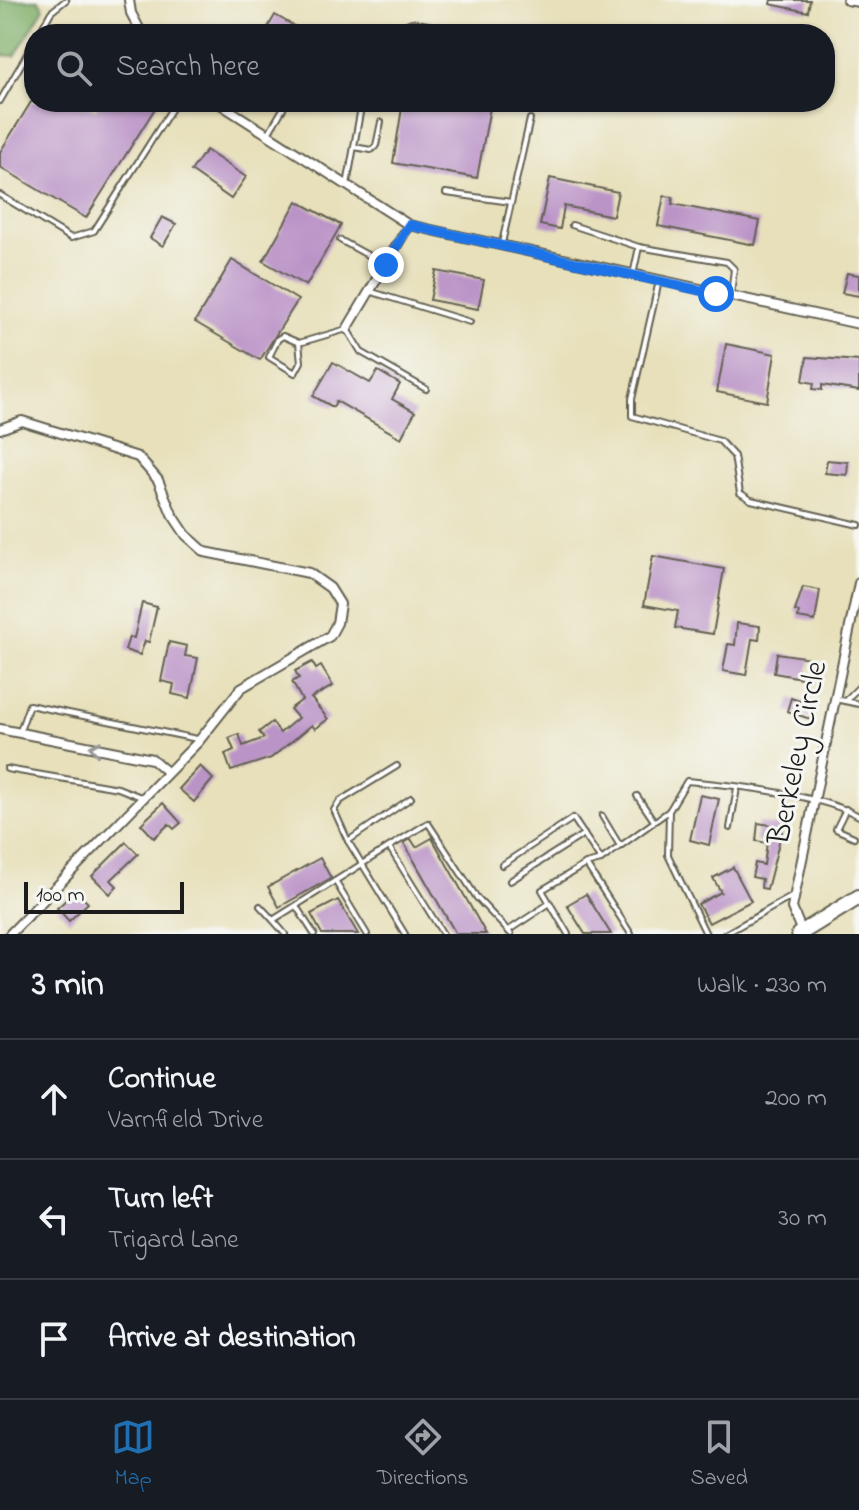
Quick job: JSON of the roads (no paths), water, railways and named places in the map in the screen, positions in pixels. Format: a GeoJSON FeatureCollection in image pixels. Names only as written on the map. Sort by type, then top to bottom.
{"type":"FeatureCollection","features":[{"type":"Feature","properties":{"kind":"main road"},"geometry":{"type":"LineString","coordinates":[[801,933],[858,899]]}},
{"type":"Feature","properties":{"kind":"street"},"geometry":{"type":"LineString","coordinates":[[129,0],[137,24]]}},
{"type":"Feature","properties":{"kind":"street"},"geometry":{"type":"LineString","coordinates":[[847,0],[859,2]]}},
{"type":"Feature","properties":{"kind":"street"},"geometry":{"type":"LineString","coordinates":[[233,112],[409,225],[859,324]]}},
{"type":"Feature","properties":{"kind":"street"},"geometry":{"type":"LineString","coordinates":[[347,329],[409,225]]}},
{"type":"Feature","properties":{"kind":"street"},"geometry":{"type":"LineString","coordinates":[[0,429],[22,421],[138,457],[158,480],[172,514],[186,535],[205,552],[309,573],[330,588],[340,604],[337,623],[330,636],[241,688],[199,740],[145,798],[10,934]]}},
{"type":"Feature","properties":{"kind":"street","name":"Berkeley Circle"},"geometry":{"type":"LineString","coordinates":[[801,933],[792,908],[840,700],[859,583]]}},
{"type":"Feature","properties":{"kind":"street"},"geometry":{"type":"LineString","coordinates":[[0,729],[152,759],[167,772]]}},
{"type":"Feature","properties":{"kind":"lane"},"geometry":{"type":"LineString","coordinates":[[44,24],[51,12],[66,0]]}},
{"type":"Feature","properties":{"kind":"lane"},"geometry":{"type":"LineString","coordinates":[[0,101],[24,59]]}},
{"type":"Feature","properties":{"kind":"lane"},"geometry":{"type":"LineString","coordinates":[[0,195],[71,238],[94,231],[170,112]]}},
{"type":"Feature","properties":{"kind":"lane"},"geometry":{"type":"LineString","coordinates":[[268,134],[282,112]]}},
{"type":"Feature","properties":{"kind":"lane"},"geometry":{"type":"LineString","coordinates":[[347,185],[360,112]]}},
{"type":"Feature","properties":{"kind":"lane"},"geometry":{"type":"LineString","coordinates":[[502,246],[530,119]]}},
{"type":"Feature","properties":{"kind":"lane"},"geometry":{"type":"LineString","coordinates":[[354,147],[371,150],[376,146],[381,122]]}},
{"type":"Feature","properties":{"kind":"lane"},"geometry":{"type":"LineString","coordinates":[[446,193],[512,202]]}},
{"type":"Feature","properties":{"kind":"lane"},"geometry":{"type":"LineString","coordinates":[[572,225],[639,247],[727,262],[734,269],[730,297]]}},
{"type":"Feature","properties":{"kind":"lane"},"geometry":{"type":"LineString","coordinates":[[340,240],[386,265]]}},
{"type":"Feature","properties":{"kind":"lane"},"geometry":{"type":"LineString","coordinates":[[633,275],[639,247]]}},
{"type":"Feature","properties":{"kind":"lane"},"geometry":{"type":"LineString","coordinates":[[659,281],[632,399],[632,416],[720,441],[734,456],[740,493],[751,500],[859,525]]}},
{"type":"Feature","properties":{"kind":"lane"},"geometry":{"type":"LineString","coordinates":[[369,292],[470,322]]}},
{"type":"Feature","properties":{"kind":"lane"},"geometry":{"type":"LineString","coordinates":[[299,343],[301,362],[295,373],[269,357],[278,339],[283,336],[299,343],[347,329],[361,352],[426,389]]}},
{"type":"Feature","properties":{"kind":"lane"},"geometry":{"type":"LineString","coordinates":[[840,700],[859,687]]}},
{"type":"Feature","properties":{"kind":"lane"},"geometry":{"type":"LineString","coordinates":[[840,700],[859,704]]}},
{"type":"Feature","properties":{"kind":"lane"},"geometry":{"type":"LineString","coordinates":[[19,733],[29,705],[166,730],[199,740]]}},
{"type":"Feature","properties":{"kind":"lane"},"geometry":{"type":"LineString","coordinates":[[397,766],[336,806],[336,820],[405,934]]}},
{"type":"Feature","properties":{"kind":"lane"},"geometry":{"type":"LineString","coordinates":[[7,769],[118,788],[145,798]]}},
{"type":"Feature","properties":{"kind":"lane"},"geometry":{"type":"LineString","coordinates":[[568,934],[542,890],[586,864],[601,860],[669,811],[687,781],[814,802],[846,809],[859,816]]}},
{"type":"Feature","properties":{"kind":"lane"},"geometry":{"type":"LineString","coordinates":[[730,828],[737,788]]}},
{"type":"Feature","properties":{"kind":"lane"},"geometry":{"type":"LineString","coordinates":[[637,796],[654,821]]}},
{"type":"Feature","properties":{"kind":"lane"},"geometry":{"type":"LineString","coordinates":[[348,841],[411,798]]}},
{"type":"Feature","properties":{"kind":"lane"},"geometry":{"type":"LineString","coordinates":[[846,809],[836,829],[854,837]]}},
{"type":"Feature","properties":{"kind":"lane"},"geometry":{"type":"LineString","coordinates":[[669,811],[668,855],[706,934]]}},
{"type":"Feature","properties":{"kind":"lane"},"geometry":{"type":"LineString","coordinates":[[602,816],[620,846]]}},
{"type":"Feature","properties":{"kind":"lane"},"geometry":{"type":"LineString","coordinates":[[502,865],[573,818],[601,860]]}},
{"type":"Feature","properties":{"kind":"lane"},"geometry":{"type":"LineString","coordinates":[[273,920],[428,823],[477,898],[510,932],[550,903]]}},
{"type":"Feature","properties":{"kind":"lane"},"geometry":{"type":"LineString","coordinates":[[510,881],[584,834]]}},
{"type":"Feature","properties":{"kind":"lane"},"geometry":{"type":"LineString","coordinates":[[389,847],[443,934]]}},
{"type":"Feature","properties":{"kind":"lane"},"geometry":{"type":"LineString","coordinates":[[586,864],[631,934]]}},
{"type":"Feature","properties":{"kind":"lane"},"geometry":{"type":"LineString","coordinates":[[335,881],[367,934]]}},
{"type":"Feature","properties":{"kind":"lane"},"geometry":{"type":"LineString","coordinates":[[725,934],[779,901],[795,896]]}},
{"type":"Feature","properties":{"kind":"lane"},"geometry":{"type":"LineString","coordinates":[[260,906],[285,934]]}},
{"type":"Feature","properties":{"kind":"lane"},"geometry":{"type":"LineString","coordinates":[[296,906],[314,934]]}}]}
